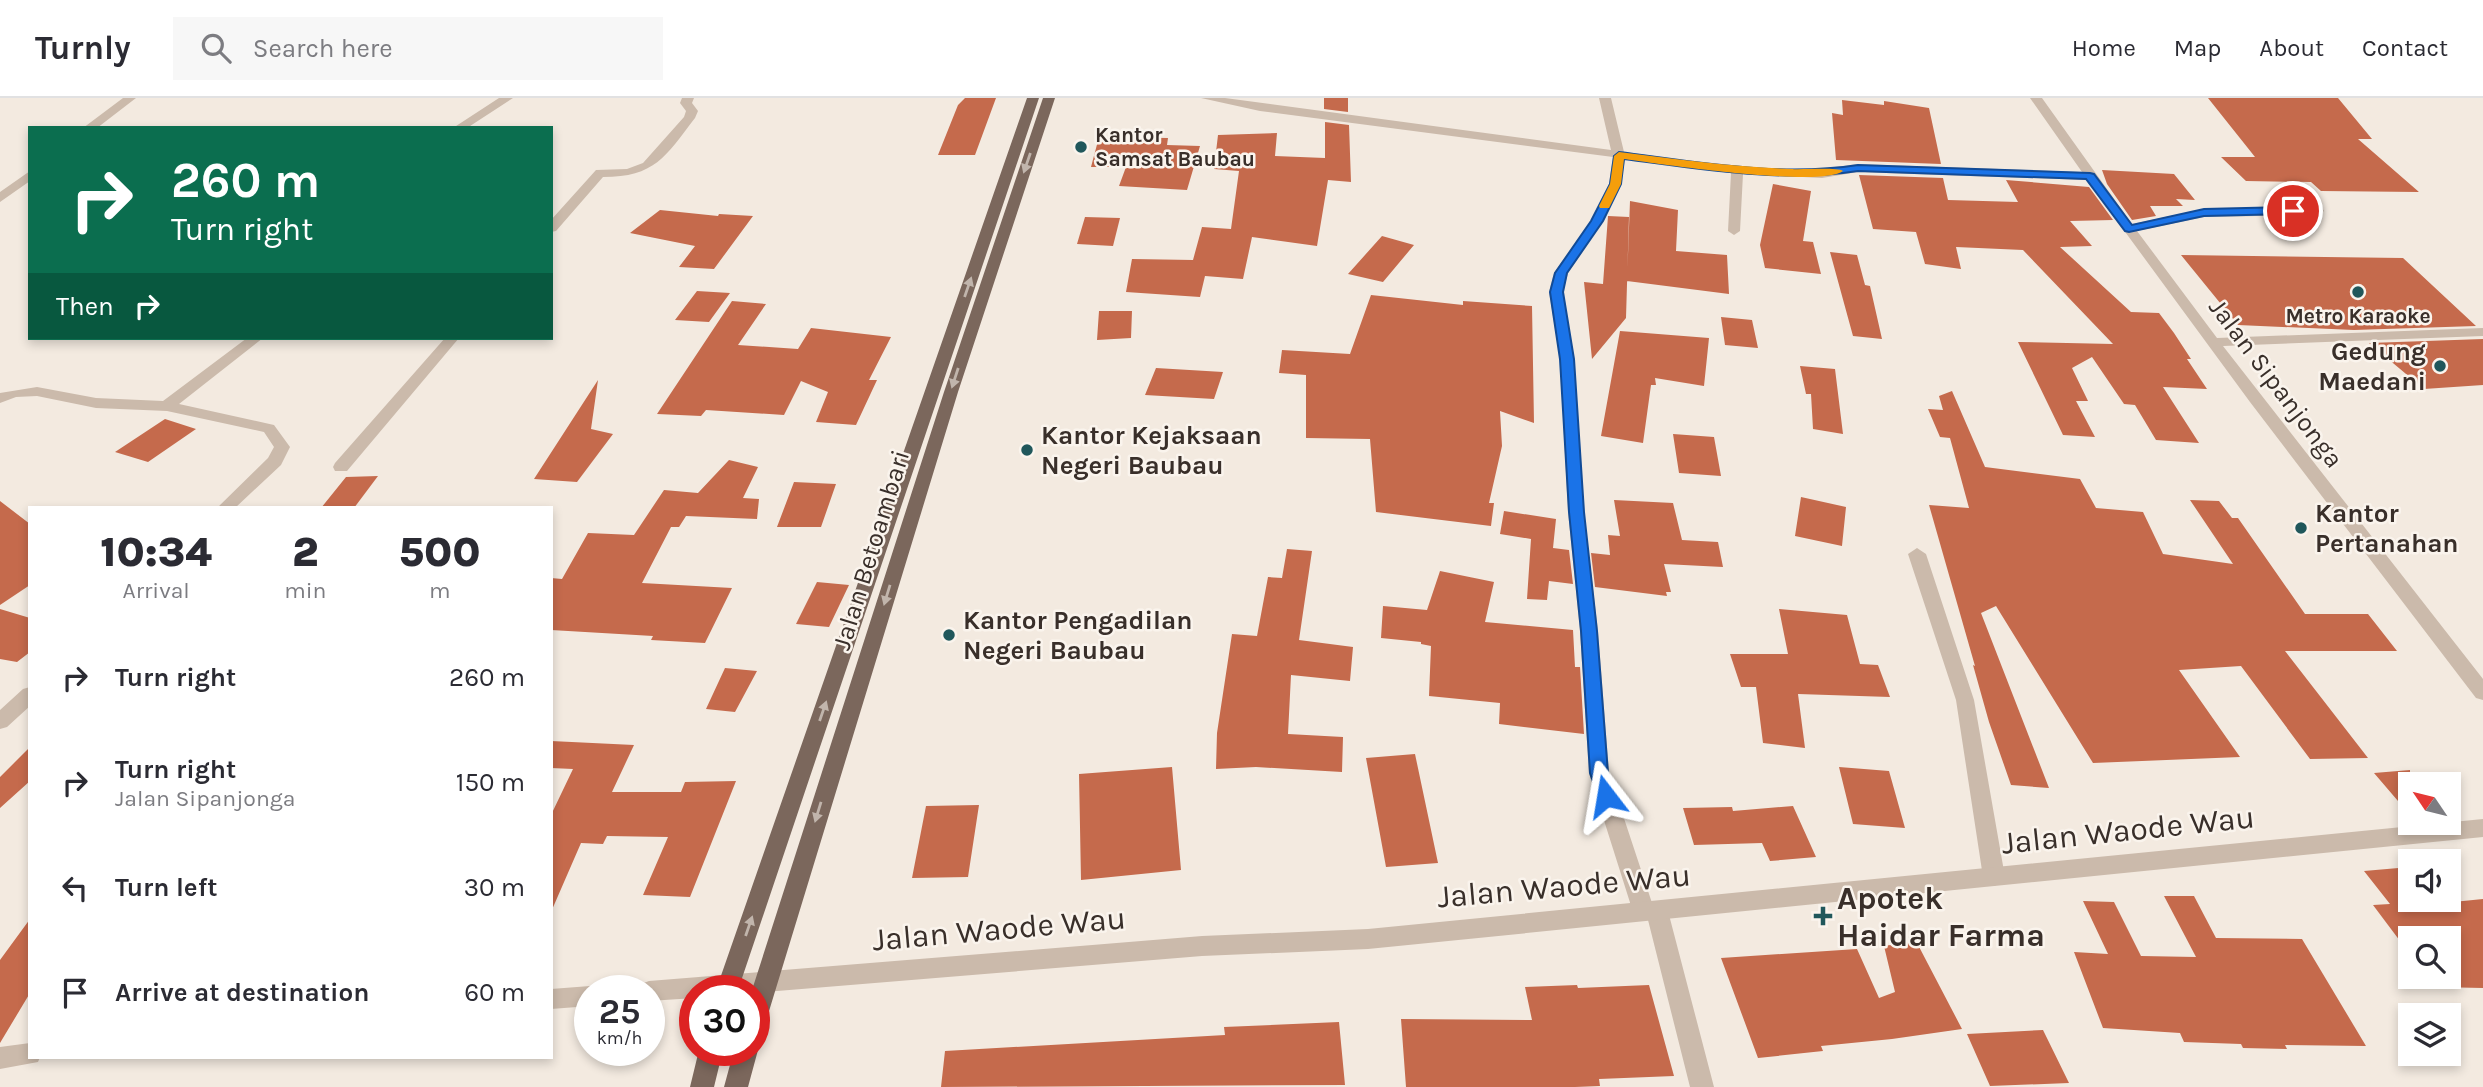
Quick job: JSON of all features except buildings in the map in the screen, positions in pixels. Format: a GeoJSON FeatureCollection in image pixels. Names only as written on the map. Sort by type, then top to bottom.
{"type":"FeatureCollection","features":[{"type":"Feature","properties":{"kind":"main road","name":"Jalan Betoambari"},"geometry":{"type":"LineString","coordinates":[[767,975],[946,405],[1033,98]]}},
{"type":"Feature","properties":{"kind":"main road","name":"Jalan Betoambari"},"geometry":{"type":"LineString","coordinates":[[733,975],[1003,209],[1049,98]]}},
{"type":"Feature","properties":{"kind":"main road"},"geometry":{"type":"LineString","coordinates":[[702,1087],[707,1066]]}},
{"type":"Feature","properties":{"kind":"main road"},"geometry":{"type":"LineString","coordinates":[[736,1087],[742,1066]]}},
{"type":"Feature","properties":{"kind":"street"},"geometry":{"type":"LineString","coordinates":[[92,126],[130,98]]}},
{"type":"Feature","properties":{"kind":"street"},"geometry":{"type":"LineString","coordinates":[[462,126],[507,98]]}},
{"type":"Feature","properties":{"kind":"street"},"geometry":{"type":"LineString","coordinates":[[553,226],[600,173],[629,173],[647,166],[689,118],[692,111],[685,103],[688,98]]}},
{"type":"Feature","properties":{"kind":"street"},"geometry":{"type":"LineString","coordinates":[[1207,98],[1260,108],[1737,170],[1822,174],[1858,168],[2090,176]]}},
{"type":"Feature","properties":{"kind":"street"},"geometry":{"type":"LineString","coordinates":[[1605,98],[1605,107],[1619,156],[1615,184],[1597,221],[1561,273],[1556,292],[1567,359],[1576,512],[1589,631],[1599,773],[1651,911],[1702,1087]]}},
{"type":"Feature","properties":{"kind":"street","name":"Jalan Sipanjonga"},"geometry":{"type":"LineString","coordinates":[[2036,98],[2213,342],[2483,693]]}},
{"type":"Feature","properties":{"kind":"street"},"geometry":{"type":"LineString","coordinates":[[1734,231],[1737,170]]}},
{"type":"Feature","properties":{"kind":"street"},"geometry":{"type":"LineString","coordinates":[[0,198],[28,177]]}},
{"type":"Feature","properties":{"kind":"street"},"geometry":{"type":"LineString","coordinates":[[2129,229],[2204,213],[2318,211]]}},
{"type":"Feature","properties":{"kind":"street"},"geometry":{"type":"LineString","coordinates":[[2213,342],[2483,332]]}},
{"type":"Feature","properties":{"kind":"street"},"geometry":{"type":"LineString","coordinates":[[167,406],[253,340]]}},
{"type":"Feature","properties":{"kind":"street"},"geometry":{"type":"LineString","coordinates":[[341,467],[450,340]]}},
{"type":"Feature","properties":{"kind":"street"},"geometry":{"type":"LineString","coordinates":[[0,398],[12,392],[33,389],[92,403],[167,406],[270,428],[282,447],[275,461],[227,506]]}},
{"type":"Feature","properties":{"kind":"street"},"geometry":{"type":"LineString","coordinates":[[1917,554],[1965,700],[1994,877]]}},
{"type":"Feature","properties":{"kind":"street"},"geometry":{"type":"LineString","coordinates":[[0,722],[28,696]]}},
{"type":"Feature","properties":{"kind":"street","name":"Jalan Waode Wau"},"geometry":{"type":"LineString","coordinates":[[770,982],[1202,946],[1368,939],[2483,828]]}},
{"type":"Feature","properties":{"kind":"street"},"geometry":{"type":"LineString","coordinates":[[553,999],[574,997]]}},
{"type":"Feature","properties":{"kind":"street"},"geometry":{"type":"LineString","coordinates":[[0,1058],[28,1054]]}},
{"type":"Feature","properties":{"kind":"slow traffic"},"geometry":{"type":"LineString","coordinates":[[1605,206],[1615,184],[1619,156],[1737,170],[1822,174],[1838,171]]}},
{"type":"Feature","properties":{"kind":"place","name":"Kantor Samsat Baubau"},"geometry":{"type":"Point","coordinates":[1081,147]}},
{"type":"Feature","properties":{"kind":"place","name":"Metro Karaoke"},"geometry":{"type":"Point","coordinates":[2358,292]}},
{"type":"Feature","properties":{"kind":"place","name":"Gedung Maedani"},"geometry":{"type":"Point","coordinates":[2440,366]}},
{"type":"Feature","properties":{"kind":"place","name":"Kantor Kejaksaan Negeri Baubau"},"geometry":{"type":"Point","coordinates":[1027,450]}},
{"type":"Feature","properties":{"kind":"place","name":"Kantor Pertanahan"},"geometry":{"type":"Point","coordinates":[2301,528]}},
{"type":"Feature","properties":{"kind":"place","name":"Kantor Pengadilan Negeri Baubau"},"geometry":{"type":"Point","coordinates":[949,635]}},
{"type":"Feature","properties":{"kind":"place","name":"Apotek Haidar Farma"},"geometry":{"type":"Point","coordinates":[1823,916]}},
{"type":"Feature","properties":{"kind":"route"},"geometry":{"type":"LineString","coordinates":[[1606,796],[1599,773],[1589,631],[1576,512],[1567,359],[1556,292],[1561,273],[1597,221],[1615,184],[1619,156],[1737,170],[1822,174],[1858,168],[2090,176],[2129,229],[2204,213],[2244,210],[2293,211]]}}]}
